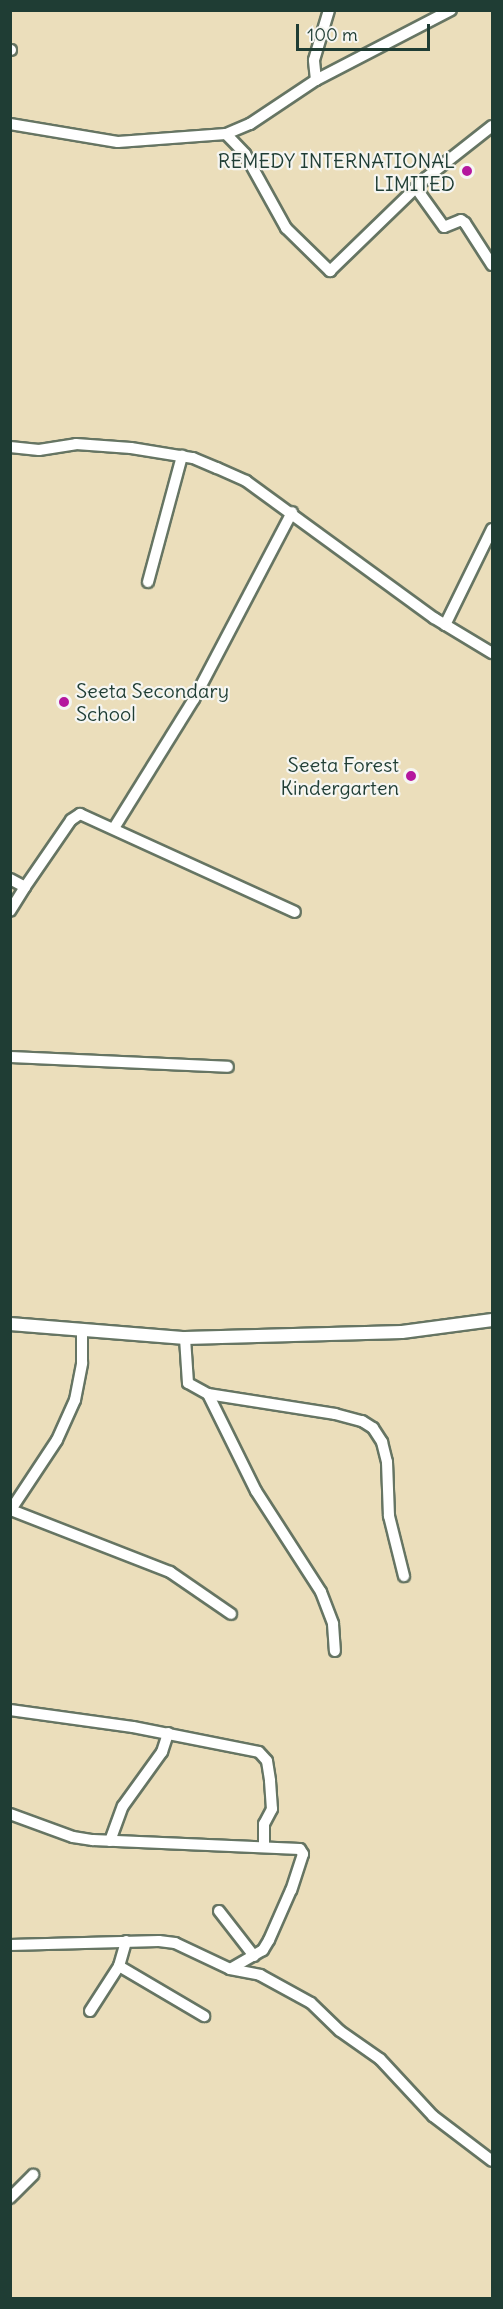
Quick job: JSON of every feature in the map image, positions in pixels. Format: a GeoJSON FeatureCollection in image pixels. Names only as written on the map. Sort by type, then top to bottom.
{"type":"FeatureCollection","features":[{"type":"Feature","properties":{"kind":"street"},"geometry":{"type":"LineString","coordinates":[[316,80],[314,60],[329,10]]}},
{"type":"Feature","properties":{"kind":"street"},"geometry":{"type":"LineString","coordinates":[[10,124],[118,142],[226,134],[250,124],[316,80],[451,10]]}},
{"type":"Feature","properties":{"kind":"street"},"geometry":{"type":"LineString","coordinates":[[226,134],[245,154],[286,228],[330,271],[416,188],[492,126]]}},
{"type":"Feature","properties":{"kind":"street"},"geometry":{"type":"LineString","coordinates":[[416,188],[444,227],[461,220],[465,223],[492,265]]}},
{"type":"Feature","properties":{"kind":"street"},"geometry":{"type":"LineString","coordinates":[[10,447],[39,450],[88,444],[182,456],[246,482],[292,512],[445,625],[492,653]]}},
{"type":"Feature","properties":{"kind":"street"},"geometry":{"type":"LineString","coordinates":[[148,582],[182,456]]}},
{"type":"Feature","properties":{"kind":"street"},"geometry":{"type":"LineString","coordinates":[[114,828],[194,699],[292,512]]}},
{"type":"Feature","properties":{"kind":"street"},"geometry":{"type":"LineString","coordinates":[[445,625],[492,529]]}},
{"type":"Feature","properties":{"kind":"street"},"geometry":{"type":"LineString","coordinates":[[10,911],[74,817],[84,815],[295,912]]}},
{"type":"Feature","properties":{"kind":"street"},"geometry":{"type":"LineString","coordinates":[[10,879],[25,887]]}},
{"type":"Feature","properties":{"kind":"street"},"geometry":{"type":"LineString","coordinates":[[10,1057],[228,1067]]}},
{"type":"Feature","properties":{"kind":"street"},"geometry":{"type":"LineString","coordinates":[[10,1324],[185,1338],[402,1332],[492,1320]]}},
{"type":"Feature","properties":{"kind":"street"},"geometry":{"type":"LineString","coordinates":[[82,1329],[82,1363],[75,1400],[57,1440],[11,1510],[160,1567],[196,1587],[231,1614]]}},
{"type":"Feature","properties":{"kind":"street"},"geometry":{"type":"LineString","coordinates":[[185,1338],[186,1379],[208,1394],[334,1414],[362,1421],[373,1428],[382,1442],[387,1461],[389,1516],[404,1576]]}},
{"type":"Feature","properties":{"kind":"street"},"geometry":{"type":"LineString","coordinates":[[208,1394],[256,1491],[321,1592],[333,1624],[335,1651]]}},
{"type":"Feature","properties":{"kind":"street"},"geometry":{"type":"LineString","coordinates":[[10,1710],[168,1733],[264,1755],[272,1809],[264,1824],[264,1845]]}},
{"type":"Feature","properties":{"kind":"street"},"geometry":{"type":"LineString","coordinates":[[110,1841],[123,1806],[162,1752],[168,1733]]}},
{"type":"Feature","properties":{"kind":"street"},"geometry":{"type":"LineString","coordinates":[[10,1814],[73,1837],[110,1841],[297,1848],[303,1854],[269,1940],[254,1956],[230,1969]]}},
{"type":"Feature","properties":{"kind":"street"},"geometry":{"type":"LineString","coordinates":[[219,1911],[254,1956]]}},
{"type":"Feature","properties":{"kind":"street"},"geometry":{"type":"LineString","coordinates":[[10,1945],[126,1941],[175,1943],[230,1969],[260,1975],[311,2002],[340,2031],[380,2059],[433,2116],[492,2161]]}},
{"type":"Feature","properties":{"kind":"street"},"geometry":{"type":"LineString","coordinates":[[90,2011],[119,1966],[126,1941]]}},
{"type":"Feature","properties":{"kind":"street"},"geometry":{"type":"LineString","coordinates":[[119,1966],[204,2016]]}},
{"type":"Feature","properties":{"kind":"street"},"geometry":{"type":"LineString","coordinates":[[10,2198],[33,2175]]}},
{"type":"Feature","properties":{"kind":"place","name":"REMEDY INTERNATIONAL LIMITED"},"geometry":{"type":"Point","coordinates":[467,171]}},
{"type":"Feature","properties":{"kind":"place","name":"Seeta Secondary School"},"geometry":{"type":"Point","coordinates":[64,702]}},
{"type":"Feature","properties":{"kind":"place","name":"Seeta Forest Kindergarten"},"geometry":{"type":"Point","coordinates":[411,776]}}]}
